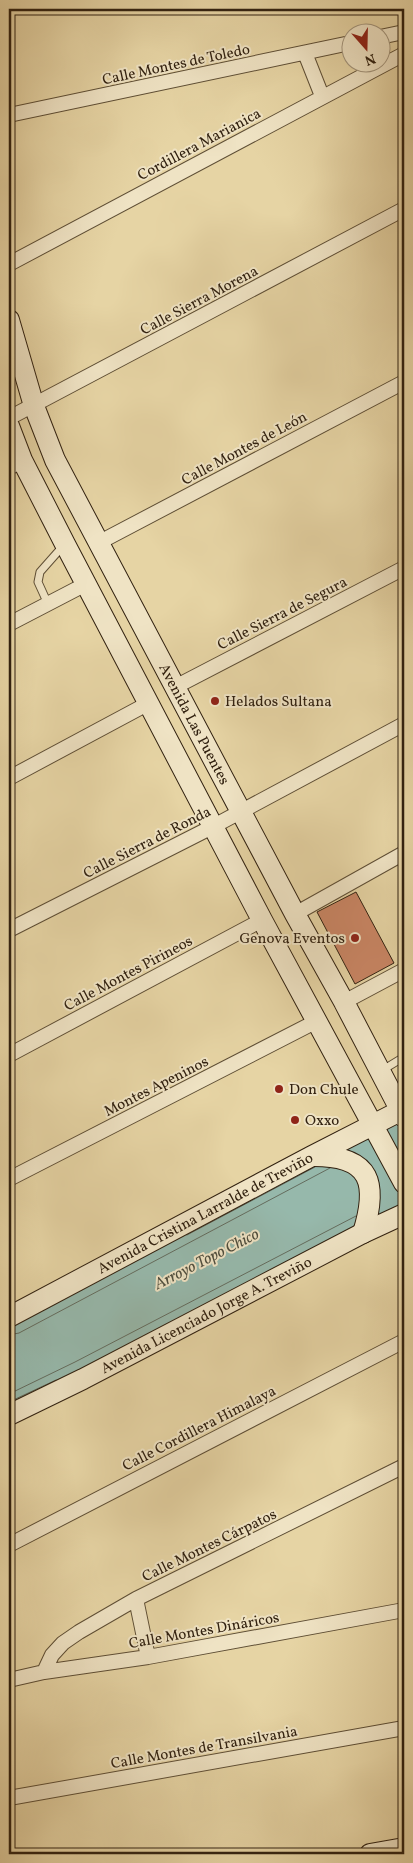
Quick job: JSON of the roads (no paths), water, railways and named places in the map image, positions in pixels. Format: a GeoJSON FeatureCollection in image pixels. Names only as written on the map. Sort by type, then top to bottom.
{"type":"FeatureCollection","features":[{"type":"Feature","properties":{"kind":"street"},"geometry":{"type":"LineString","coordinates":[[390,35],[404,32]]}},
{"type":"Feature","properties":{"kind":"street","name":"Calle Montes de Toledo"},"geometry":{"type":"LineString","coordinates":[[9,115],[340,46]]}},
{"type":"Feature","properties":{"kind":"street"},"geometry":{"type":"LineString","coordinates":[[305,53],[322,96]]}},
{"type":"Feature","properties":{"kind":"street","name":"Cordillera Marianica"},"geometry":{"type":"LineString","coordinates":[[9,264],[404,54]]}},
{"type":"Feature","properties":{"kind":"street","name":"Calle Sierra Morena"},"geometry":{"type":"LineString","coordinates":[[9,418],[404,209]]}},
{"type":"Feature","properties":{"kind":"street","name":"Avenida Las Puentes"},"geometry":{"type":"LineString","coordinates":[[9,320],[34,406],[55,460],[295,914],[403,1113]]}},
{"type":"Feature","properties":{"kind":"street","name":"Calle Montes de León"},"geometry":{"type":"LineString","coordinates":[[98,543],[404,382]]}},
{"type":"Feature","properties":{"kind":"street","name":"Avenida Las Puentes"},"geometry":{"type":"LineString","coordinates":[[9,426],[15,464],[65,544],[262,920],[404,1182]]}},
{"type":"Feature","properties":{"kind":"street","name":"Calle Sierra de Segura"},"geometry":{"type":"LineString","coordinates":[[175,688],[404,568]]}},
{"type":"Feature","properties":{"kind":"street"},"geometry":{"type":"LineString","coordinates":[[9,624],[86,584]]}},
{"type":"Feature","properties":{"kind":"street"},"geometry":{"type":"LineString","coordinates":[[9,778],[149,703]]}},
{"type":"Feature","properties":{"kind":"street","name":"Calle Sierra de Ronda"},"geometry":{"type":"LineString","coordinates":[[9,930],[214,826],[404,724]]}},
{"type":"Feature","properties":{"kind":"street"},"geometry":{"type":"LineString","coordinates":[[295,914],[404,853]]}},
{"type":"Feature","properties":{"kind":"street","name":"Calle Montes Pirineos"},"geometry":{"type":"LineString","coordinates":[[9,1055],[262,920]]}},
{"type":"Feature","properties":{"kind":"street"},"geometry":{"type":"LineString","coordinates":[[344,1002],[404,970]]}},
{"type":"Feature","properties":{"kind":"street","name":"Montes Apeninos"},"geometry":{"type":"LineString","coordinates":[[9,1179],[316,1021]]}},
{"type":"Feature","properties":{"kind":"street","name":"Avenida Cristina Larralde de Treviño"},"geometry":{"type":"LineString","coordinates":[[9,1318],[312,1156],[375,1129],[403,1113]]}},
{"type":"Feature","properties":{"kind":"street"},"geometry":{"type":"LineString","coordinates":[[312,1156],[334,1156],[353,1164],[366,1176],[370,1186],[370,1206],[363,1234]]}},
{"type":"Feature","properties":{"kind":"street","name":"Avenida Licenciado Jorge A. Treviño"},"geometry":{"type":"LineString","coordinates":[[9,1415],[404,1214]]}},
{"type":"Feature","properties":{"kind":"street"},"geometry":{"type":"LineString","coordinates":[[9,1306],[79,1272],[100,1268]]}},
{"type":"Feature","properties":{"kind":"street","name":"Calle Cordillera Himalaya"},"geometry":{"type":"LineString","coordinates":[[9,1545],[404,1341]]}},
{"type":"Feature","properties":{"kind":"street"},"geometry":{"type":"LineString","coordinates":[[9,1422],[55,1398],[83,1379]]}},
{"type":"Feature","properties":{"kind":"street","name":"Calle Montes Cárpatos"},"geometry":{"type":"LineString","coordinates":[[44,1672],[52,1655],[63,1643],[78,1632],[136,1599],[404,1466]]}},
{"type":"Feature","properties":{"kind":"street"},"geometry":{"type":"LineString","coordinates":[[136,1599],[148,1657]]}},
{"type":"Feature","properties":{"kind":"street","name":"Calle Montes Dináricos"},"geometry":{"type":"LineString","coordinates":[[9,1680],[44,1672],[148,1657],[404,1610]]}},
{"type":"Feature","properties":{"kind":"street","name":"Calle Montes de Transilvania"},"geometry":{"type":"LineString","coordinates":[[9,1798],[404,1728]]}},
{"type":"Feature","properties":{"kind":"street"},"geometry":{"type":"LineString","coordinates":[[370,1854],[404,1848]]}},
{"type":"Feature","properties":{"kind":"lane"},"geometry":{"type":"LineString","coordinates":[[48,604],[38,582],[40,572],[65,544]]}},
{"type":"Feature","properties":{"kind":"lane"},"geometry":{"type":"LineString","coordinates":[[380,1072],[404,1057]]}},
{"type":"Feature","properties":{"kind":"water","name":"Arroyo Topo Chico"},"geometry":{"type":"Polygon","coordinates":[[[404,1109],[404,1212],[9,1415],[9,1317],[404,1109]]]}},
{"type":"Feature","properties":{"kind":"place","name":"Helados Sultana"},"geometry":{"type":"Point","coordinates":[215,701]}},
{"type":"Feature","properties":{"kind":"place","name":"Genova Eventos"},"geometry":{"type":"Point","coordinates":[355,938]}},
{"type":"Feature","properties":{"kind":"place","name":"Don Chule"},"geometry":{"type":"Point","coordinates":[279,1089]}},
{"type":"Feature","properties":{"kind":"place","name":"Oxxo"},"geometry":{"type":"Point","coordinates":[295,1120]}}]}
